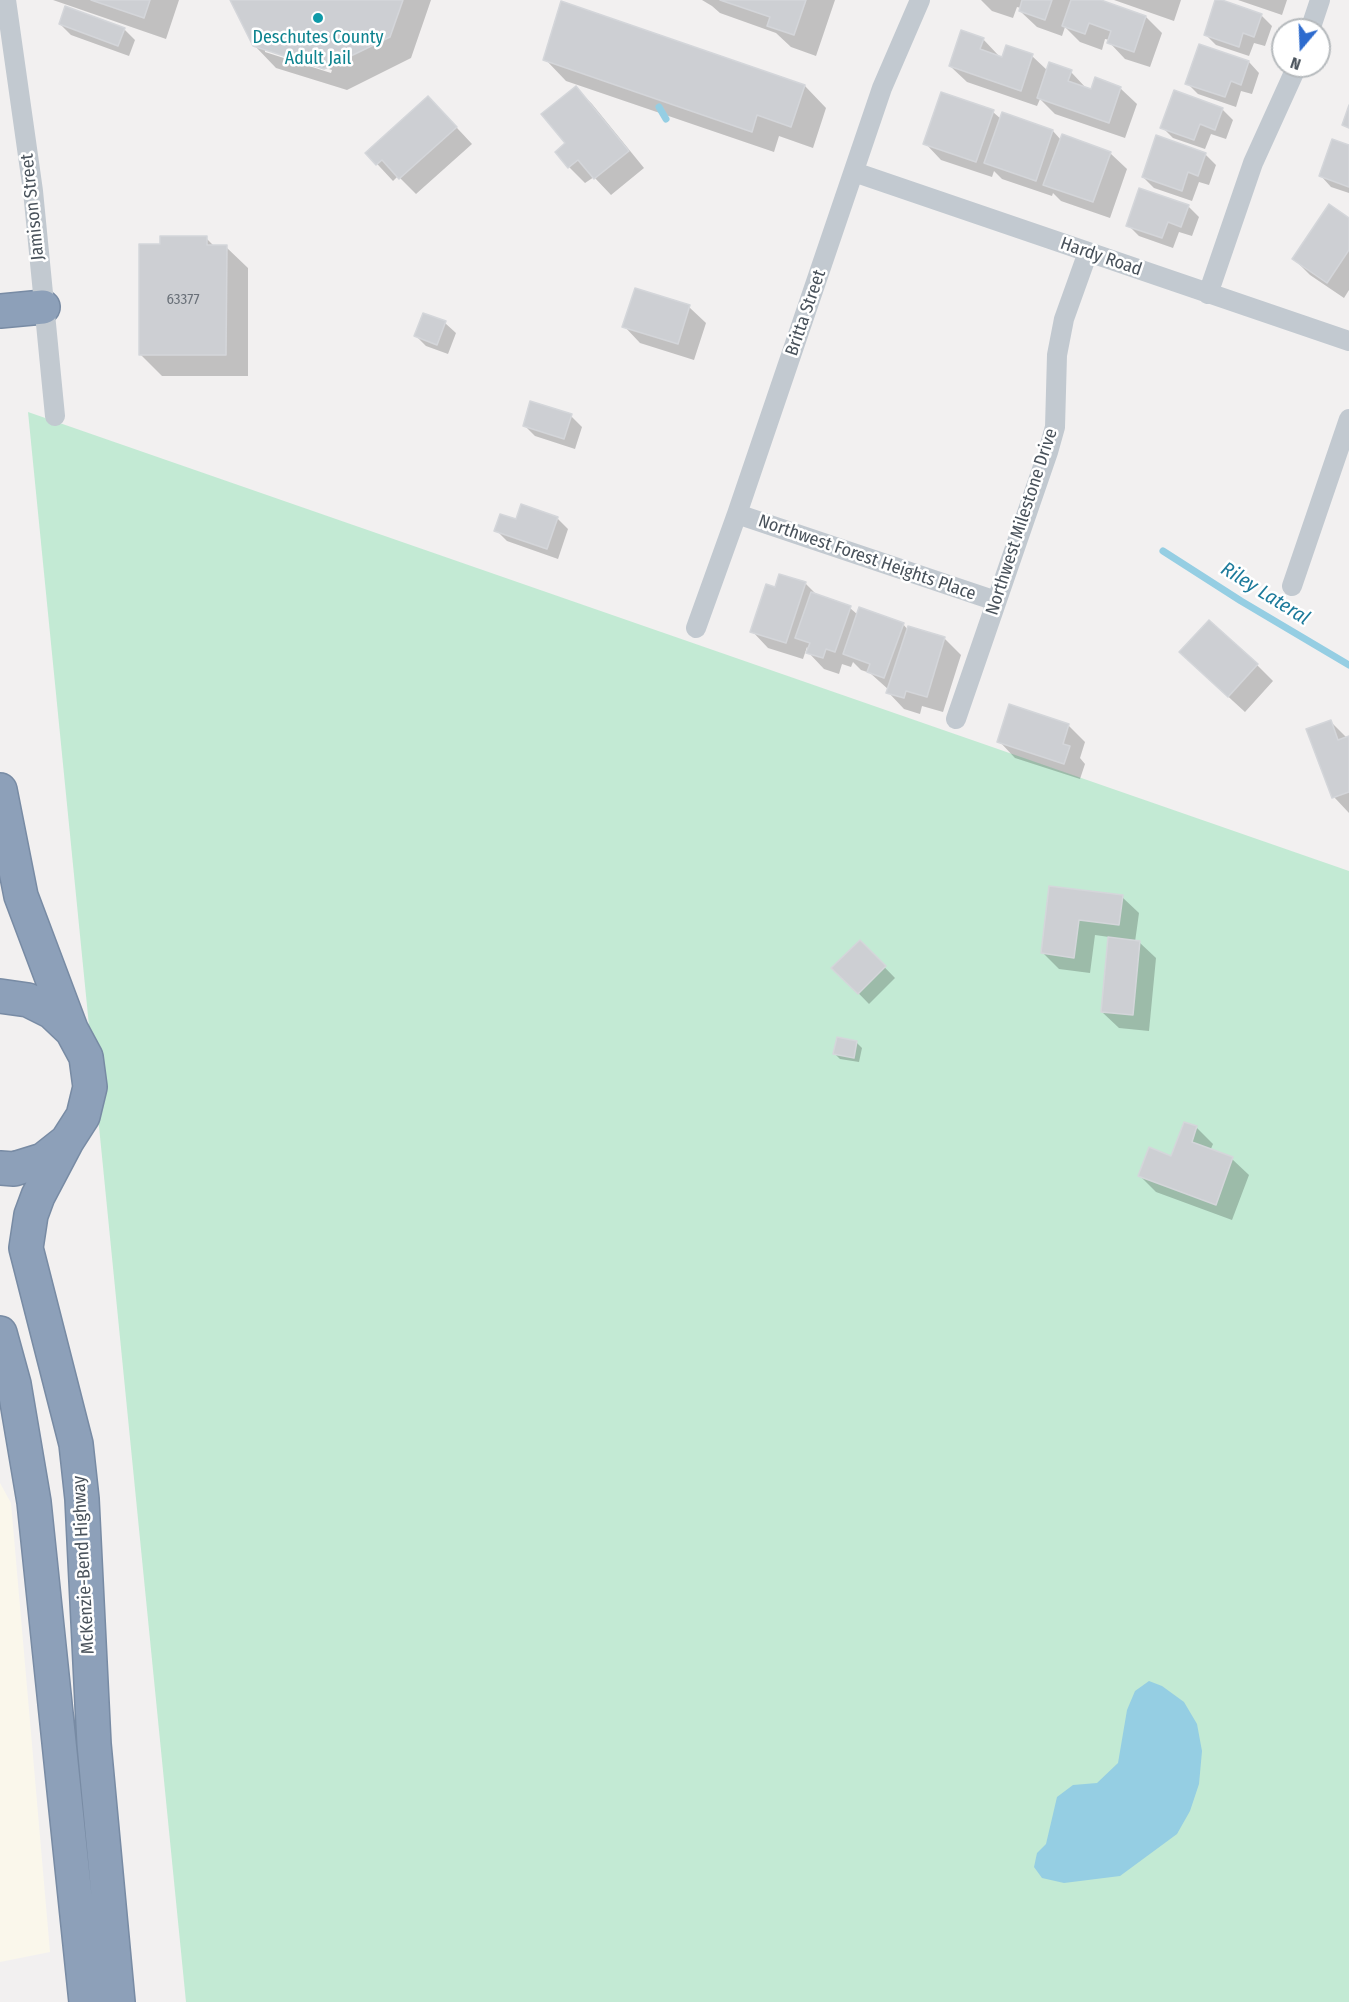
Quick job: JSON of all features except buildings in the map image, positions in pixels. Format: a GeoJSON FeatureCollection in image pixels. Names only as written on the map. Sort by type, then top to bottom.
{"type":"FeatureCollection","features":[{"type":"Feature","properties":{"kind":"highway"},"geometry":{"type":"LineString","coordinates":[[0,311],[43,307]]}},
{"type":"Feature","properties":{"kind":"highway"},"geometry":{"type":"LineString","coordinates":[[0,790],[21,896],[72,1030]]}},
{"type":"Feature","properties":{"kind":"highway"},"geometry":{"type":"LineString","coordinates":[[0,996],[28,1000],[52,1012],[72,1030]]}},
{"type":"Feature","properties":{"kind":"highway","name":"McKenzie-Bend Highway"},"geometry":{"type":"LineString","coordinates":[[72,1030],[86,1057],[90,1087],[83,1116],[38,1196],[31,1215],[26,1248],[77,1455],[82,1499],[94,1744],[118,2002]]}},
{"type":"Feature","properties":{"kind":"highway"},"geometry":{"type":"LineString","coordinates":[[0,1168],[14,1169],[43,1160],[67,1142]]}},
{"type":"Feature","properties":{"kind":"highway"},"geometry":{"type":"LineString","coordinates":[[0,1333],[14,1384],[34,1502],[86,2002]]}},
{"type":"Feature","properties":{"kind":"street","name":"Jamison Street"},"geometry":{"type":"LineString","coordinates":[[6,0],[34,200],[55,416]]}},
{"type":"Feature","properties":{"kind":"street","name":"Britta Street"},"geometry":{"type":"LineString","coordinates":[[696,628],[882,88],[920,0]]}},
{"type":"Feature","properties":{"kind":"street"},"geometry":{"type":"LineString","coordinates":[[1314,18],[1320,0]]}},
{"type":"Feature","properties":{"kind":"street"},"geometry":{"type":"LineString","coordinates":[[1208,294],[1253,163],[1292,78]]}},
{"type":"Feature","properties":{"kind":"street","name":"Hardy Road"},"geometry":{"type":"LineString","coordinates":[[854,172],[1349,341]]}},
{"type":"Feature","properties":{"kind":"street","name":"Northwest Milestone Drive"},"geometry":{"type":"LineString","coordinates":[[956,719],[1055,427],[1057,355],[1064,319],[1088,252]]}},
{"type":"Feature","properties":{"kind":"street"},"geometry":{"type":"LineString","coordinates":[[1292,586],[1349,419]]}},
{"type":"Feature","properties":{"kind":"street","name":"Northwest Forest Heights Place"},"geometry":{"type":"LineString","coordinates":[[737,514],[996,602]]}},
{"type":"Feature","properties":{"kind":"shaded area"},"geometry":{"type":"Polygon","coordinates":[[[0,1483],[11,1503],[50,1952],[0,1962],[0,1483]]]}},
{"type":"Feature","properties":{"kind":"green space"},"geometry":{"type":"Polygon","coordinates":[[[28,412],[1349,871],[1349,2002],[186,2002],[28,412]]]}},
{"type":"Feature","properties":{"kind":"water"},"geometry":{"type":"Polygon","coordinates":[[[1149,1681],[1162,1686],[1184,1702],[1197,1724],[1202,1751],[1199,1784],[1190,1811],[1177,1834],[1120,1876],[1064,1883],[1042,1878],[1034,1867],[1037,1853],[1046,1844],[1057,1797],[1073,1785],[1097,1783],[1118,1763],[1127,1710],[1135,1691],[1149,1681]]]}},
{"type":"Feature","properties":{"kind":"waterway","name":"Riley Lateral"},"geometry":{"type":"LineString","coordinates":[[659,107],[666,119]]}},
{"type":"Feature","properties":{"kind":"waterway","name":"Riley Lateral"},"geometry":{"type":"LineString","coordinates":[[1163,551],[1241,601],[1349,665]]}},
{"type":"Feature","properties":{"kind":"place","name":"Deschutes County Adult Jail"},"geometry":{"type":"Point","coordinates":[318,18]}}]}
